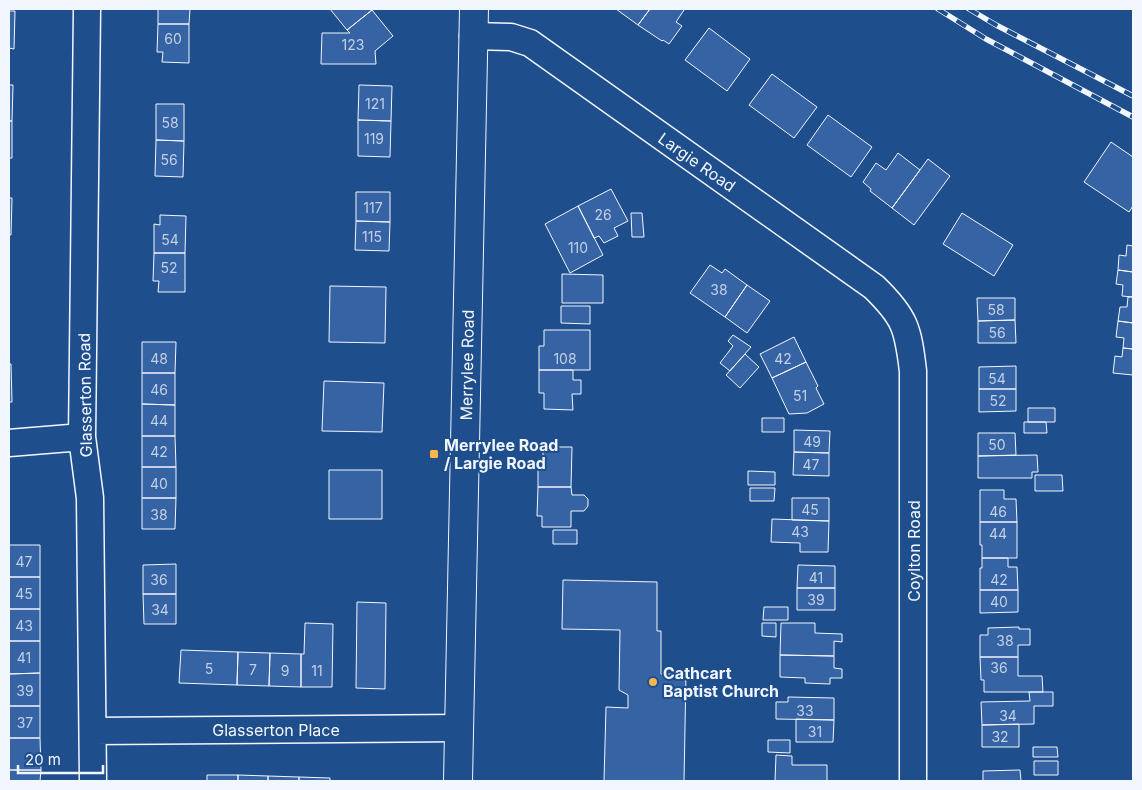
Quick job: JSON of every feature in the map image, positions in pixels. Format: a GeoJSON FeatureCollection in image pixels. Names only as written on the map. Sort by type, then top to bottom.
{"type":"FeatureCollection","features":[{"type":"Feature","properties":{"kind":"main road","name":"Merrylee Road"},"geometry":{"type":"LineString","coordinates":[[458,781],[474,9]]}},
{"type":"Feature","properties":{"kind":"street","name":"Glasserton Road"},"geometry":{"type":"LineString","coordinates":[[87,9],[82,437],[90,498],[93,781]]}},
{"type":"Feature","properties":{"kind":"street","name":"Largie Road"},"geometry":{"type":"LineString","coordinates":[[473,36],[511,37],[530,43],[874,287],[893,305],[903,321]]}},
{"type":"Feature","properties":{"kind":"street","name":"Coylton Road"},"geometry":{"type":"LineString","coordinates":[[903,321],[910,342],[913,371],[913,781]]}},
{"type":"Feature","properties":{"kind":"street"},"geometry":{"type":"LineString","coordinates":[[9,443],[82,437]]}},
{"type":"Feature","properties":{"kind":"street","name":"Glasserton Place"},"geometry":{"type":"LineString","coordinates":[[93,731],[459,728]]}},
{"type":"Feature","properties":{"kind":"building"},"geometry":{"type":"Polygon","coordinates":[[[158,9],[190,9],[189,24],[158,24],[158,9]]]}},
{"type":"Feature","properties":{"kind":"building"},"geometry":{"type":"Polygon","coordinates":[[[330,9],[371,9],[372,10],[347,30],[330,9]]]}},
{"type":"Feature","properties":{"kind":"building"},"geometry":{"type":"Polygon","coordinates":[[[616,9],[650,9],[638,25],[616,9]]]}},
{"type":"Feature","properties":{"kind":"building"},"geometry":{"type":"Polygon","coordinates":[[[650,9],[684,10],[676,22],[682,26],[669,44],[638,25],[650,9]]]}},
{"type":"Feature","properties":{"kind":"building"},"geometry":{"type":"Polygon","coordinates":[[[372,10],[393,36],[375,51],[376,64],[321,64],[322,33],[350,33],[347,30],[372,10]]]}},
{"type":"Feature","properties":{"kind":"building"},"geometry":{"type":"Polygon","coordinates":[[[9,11],[15,11],[14,49],[9,48],[9,11]]]}},
{"type":"Feature","properties":{"kind":"building"},"geometry":{"type":"Polygon","coordinates":[[[158,24],[189,24],[189,63],[162,62],[163,52],[157,52],[158,24]]]}},
{"type":"Feature","properties":{"kind":"building"},"geometry":{"type":"Polygon","coordinates":[[[709,28],[750,59],[727,91],[685,60],[709,28]]]}},
{"type":"Feature","properties":{"kind":"building"},"geometry":{"type":"Polygon","coordinates":[[[772,74],[817,107],[794,138],[749,105],[772,74]]]}},
{"type":"Feature","properties":{"kind":"building"},"geometry":{"type":"Polygon","coordinates":[[[9,85],[13,85],[12,121],[9,121],[9,85]]]}},
{"type":"Feature","properties":{"kind":"building"},"geometry":{"type":"Polygon","coordinates":[[[359,85],[392,86],[391,121],[358,120],[359,85]]]}},
{"type":"Feature","properties":{"kind":"building"},"geometry":{"type":"Polygon","coordinates":[[[156,104],[184,104],[184,141],[156,140],[156,104]]]}},
{"type":"Feature","properties":{"kind":"building"},"geometry":{"type":"Polygon","coordinates":[[[828,115],[872,147],[851,177],[807,145],[828,115]]]}},
{"type":"Feature","properties":{"kind":"building"},"geometry":{"type":"Polygon","coordinates":[[[358,120],[391,121],[390,157],[358,156],[358,120]]]}},
{"type":"Feature","properties":{"kind":"building"},"geometry":{"type":"Polygon","coordinates":[[[9,121],[12,121],[12,158],[9,158],[9,121]]]}},
{"type":"Feature","properties":{"kind":"building"},"geometry":{"type":"Polygon","coordinates":[[[156,140],[184,141],[183,177],[155,176],[156,140]]]}},
{"type":"Feature","properties":{"kind":"building"},"geometry":{"type":"Polygon","coordinates":[[[1111,142],[1133,157],[1133,206],[1129,212],[1084,182],[1111,142]]]}},
{"type":"Feature","properties":{"kind":"building"},"geometry":{"type":"Polygon","coordinates":[[[898,153],[920,170],[892,208],[870,191],[871,189],[863,182],[876,163],[886,170],[898,153]]]}},
{"type":"Feature","properties":{"kind":"building"},"geometry":{"type":"Polygon","coordinates":[[[928,159],[950,176],[914,225],[892,208],[928,159]]]}},
{"type":"Feature","properties":{"kind":"building"},"geometry":{"type":"Polygon","coordinates":[[[611,189],[628,221],[614,228],[618,236],[604,243],[599,236],[594,238],[578,206],[611,189]]]}},
{"type":"Feature","properties":{"kind":"building"},"geometry":{"type":"Polygon","coordinates":[[[356,192],[390,192],[390,222],[356,221],[356,192]]]}},
{"type":"Feature","properties":{"kind":"building"},"geometry":{"type":"Polygon","coordinates":[[[9,198],[12,198],[11,235],[9,235],[9,198]]]}},
{"type":"Feature","properties":{"kind":"building"},"geometry":{"type":"Polygon","coordinates":[[[578,206],[603,255],[570,273],[545,224],[578,206]]]}},
{"type":"Feature","properties":{"kind":"building"},"geometry":{"type":"Polygon","coordinates":[[[631,213],[642,213],[644,237],[632,237],[631,213]]]}},
{"type":"Feature","properties":{"kind":"building"},"geometry":{"type":"Polygon","coordinates":[[[962,213],[1013,245],[994,276],[943,244],[962,213]]]}},
{"type":"Feature","properties":{"kind":"building"},"geometry":{"type":"Polygon","coordinates":[[[160,215],[186,216],[185,253],[154,253],[154,224],[160,225],[160,215]]]}},
{"type":"Feature","properties":{"kind":"building"},"geometry":{"type":"Polygon","coordinates":[[[356,221],[390,222],[389,251],[355,250],[356,221]]]}},
{"type":"Feature","properties":{"kind":"building"},"geometry":{"type":"Polygon","coordinates":[[[1127,245],[1133,246],[1133,272],[1118,270],[1119,255],[1126,256],[1127,245]]]}},
{"type":"Feature","properties":{"kind":"building"},"geometry":{"type":"Polygon","coordinates":[[[154,253],[185,253],[185,292],[158,292],[159,281],[153,281],[154,253]]]}},
{"type":"Feature","properties":{"kind":"building"},"geometry":{"type":"Polygon","coordinates":[[[710,265],[722,273],[725,269],[747,285],[725,317],[690,293],[710,265]]]}},
{"type":"Feature","properties":{"kind":"building"},"geometry":{"type":"Polygon","coordinates":[[[1118,270],[1133,272],[1133,297],[1122,296],[1123,285],[1116,284],[1118,270]]]}},
{"type":"Feature","properties":{"kind":"building"},"geometry":{"type":"Polygon","coordinates":[[[562,274],[603,275],[603,303],[562,303],[562,274]]]}},
{"type":"Feature","properties":{"kind":"building"},"geometry":{"type":"Polygon","coordinates":[[[747,285],[770,301],[747,333],[725,317],[747,285]]]}},
{"type":"Feature","properties":{"kind":"building"},"geometry":{"type":"Polygon","coordinates":[[[330,286],[386,287],[385,343],[329,342],[330,286]]]}},
{"type":"Feature","properties":{"kind":"building"},"geometry":{"type":"Polygon","coordinates":[[[1128,297],[1133,297],[1133,323],[1118,321],[1120,307],[1127,307],[1128,297]]]}},
{"type":"Feature","properties":{"kind":"building"},"geometry":{"type":"Polygon","coordinates":[[[977,298],[1015,298],[1015,320],[978,321],[977,298]]]}},
{"type":"Feature","properties":{"kind":"building"},"geometry":{"type":"Polygon","coordinates":[[[561,306],[590,306],[590,324],[561,323],[561,306]]]}},
{"type":"Feature","properties":{"kind":"building"},"geometry":{"type":"Polygon","coordinates":[[[1015,320],[1016,343],[978,343],[978,321],[1015,320]]]}},
{"type":"Feature","properties":{"kind":"building"},"geometry":{"type":"Polygon","coordinates":[[[1118,321],[1133,323],[1133,349],[1123,348],[1124,338],[1116,337],[1118,321]]]}},
{"type":"Feature","properties":{"kind":"building"},"geometry":{"type":"Polygon","coordinates":[[[544,330],[590,330],[590,370],[539,370],[539,346],[544,346],[544,330]]]}},
{"type":"Feature","properties":{"kind":"building"},"geometry":{"type":"Polygon","coordinates":[[[733,335],[751,347],[730,371],[720,363],[733,346],[728,341],[733,335]]]}},
{"type":"Feature","properties":{"kind":"building"},"geometry":{"type":"Polygon","coordinates":[[[794,337],[806,362],[772,378],[760,354],[794,337]]]}},
{"type":"Feature","properties":{"kind":"building"},"geometry":{"type":"Polygon","coordinates":[[[142,342],[176,342],[175,373],[142,373],[142,342]]]}},
{"type":"Feature","properties":{"kind":"building"},"geometry":{"type":"Polygon","coordinates":[[[1123,348],[1133,349],[1133,375],[1113,373],[1115,356],[1122,357],[1123,348]]]}},
{"type":"Feature","properties":{"kind":"building"},"geometry":{"type":"Polygon","coordinates":[[[745,354],[759,367],[740,388],[726,375],[745,354]]]}},
{"type":"Feature","properties":{"kind":"building"},"geometry":{"type":"Polygon","coordinates":[[[806,362],[818,386],[816,388],[824,404],[807,413],[789,414],[772,378],[806,362]]]}},
{"type":"Feature","properties":{"kind":"building"},"geometry":{"type":"Polygon","coordinates":[[[9,364],[11,364],[12,402],[9,402],[9,364]]]}},
{"type":"Feature","properties":{"kind":"building"},"geometry":{"type":"Polygon","coordinates":[[[1016,366],[1016,389],[979,389],[979,367],[1016,366]]]}},
{"type":"Feature","properties":{"kind":"building"},"geometry":{"type":"Polygon","coordinates":[[[539,370],[573,370],[573,380],[581,380],[581,394],[572,394],[573,410],[544,409],[544,393],[539,393],[539,370]]]}},
{"type":"Feature","properties":{"kind":"building"},"geometry":{"type":"Polygon","coordinates":[[[142,373],[175,373],[175,405],[142,404],[142,373]]]}},
{"type":"Feature","properties":{"kind":"building"},"geometry":{"type":"Polygon","coordinates":[[[324,381],[384,383],[382,432],[322,431],[324,381]]]}},
{"type":"Feature","properties":{"kind":"building"},"geometry":{"type":"Polygon","coordinates":[[[979,389],[1016,389],[1016,411],[979,412],[979,389]]]}},
{"type":"Feature","properties":{"kind":"building"},"geometry":{"type":"Polygon","coordinates":[[[142,404],[175,405],[175,436],[142,436],[142,404]]]}},
{"type":"Feature","properties":{"kind":"building"},"geometry":{"type":"Polygon","coordinates":[[[1028,408],[1055,408],[1055,422],[1028,422],[1028,408]]]}},
{"type":"Feature","properties":{"kind":"building"},"geometry":{"type":"Polygon","coordinates":[[[762,418],[784,418],[784,432],[762,432],[762,418]]]}},
{"type":"Feature","properties":{"kind":"building"},"geometry":{"type":"Polygon","coordinates":[[[1024,422],[1046,422],[1047,433],[1024,433],[1024,422]]]}},
{"type":"Feature","properties":{"kind":"building"},"geometry":{"type":"Polygon","coordinates":[[[794,430],[830,431],[829,453],[794,452],[794,430]]]}},
{"type":"Feature","properties":{"kind":"building"},"geometry":{"type":"Polygon","coordinates":[[[978,433],[1015,433],[1016,455],[978,456],[978,433]]]}},
{"type":"Feature","properties":{"kind":"building"},"geometry":{"type":"Polygon","coordinates":[[[142,436],[175,436],[176,467],[142,467],[142,436]]]}},
{"type":"Feature","properties":{"kind":"building"},"geometry":{"type":"Polygon","coordinates":[[[543,447],[572,447],[571,487],[538,487],[538,459],[543,459],[543,447]]]}},
{"type":"Feature","properties":{"kind":"building"},"geometry":{"type":"Polygon","coordinates":[[[794,452],[829,453],[829,476],[793,475],[794,452]]]}},
{"type":"Feature","properties":{"kind":"building"},"geometry":{"type":"Polygon","coordinates":[[[1037,455],[1038,472],[1032,472],[1032,478],[978,478],[978,456],[1037,455]]]}},
{"type":"Feature","properties":{"kind":"building"},"geometry":{"type":"Polygon","coordinates":[[[142,467],[176,467],[176,498],[142,498],[142,467]]]}},
{"type":"Feature","properties":{"kind":"building"},"geometry":{"type":"Polygon","coordinates":[[[329,470],[382,470],[382,519],[329,519],[329,470]]]}},
{"type":"Feature","properties":{"kind":"building"},"geometry":{"type":"Polygon","coordinates":[[[748,471],[775,472],[775,485],[748,485],[748,471]]]}},
{"type":"Feature","properties":{"kind":"building"},"geometry":{"type":"Polygon","coordinates":[[[1035,475],[1062,475],[1063,491],[1035,491],[1035,475]]]}},
{"type":"Feature","properties":{"kind":"building"},"geometry":{"type":"Polygon","coordinates":[[[538,487],[571,487],[572,495],[584,495],[588,499],[588,506],[584,511],[571,511],[571,527],[542,527],[542,516],[537,516],[538,487]]]}},
{"type":"Feature","properties":{"kind":"building"},"geometry":{"type":"Polygon","coordinates":[[[750,488],[775,488],[774,501],[750,501],[750,488]]]}},
{"type":"Feature","properties":{"kind":"building"},"geometry":{"type":"Polygon","coordinates":[[[980,490],[1004,490],[1004,499],[1016,499],[1017,522],[980,522],[980,490]]]}},
{"type":"Feature","properties":{"kind":"building"},"geometry":{"type":"Polygon","coordinates":[[[142,498],[176,498],[175,529],[142,529],[142,498]]]}},
{"type":"Feature","properties":{"kind":"building"},"geometry":{"type":"Polygon","coordinates":[[[792,498],[829,498],[829,521],[792,520],[792,498]]]}},
{"type":"Feature","properties":{"kind":"building"},"geometry":{"type":"Polygon","coordinates":[[[772,519],[829,521],[828,552],[800,552],[800,543],[771,542],[772,519]]]}},
{"type":"Feature","properties":{"kind":"building"},"geometry":{"type":"Polygon","coordinates":[[[980,522],[1017,522],[1017,558],[982,558],[980,522]]]}},
{"type":"Feature","properties":{"kind":"building"},"geometry":{"type":"Polygon","coordinates":[[[553,530],[577,530],[577,544],[553,544],[553,530]]]}},
{"type":"Feature","properties":{"kind":"building"},"geometry":{"type":"Polygon","coordinates":[[[9,545],[40,545],[40,577],[9,577],[9,545]]]}},
{"type":"Feature","properties":{"kind":"building"},"geometry":{"type":"Polygon","coordinates":[[[982,558],[1008,558],[1008,567],[1017,567],[1018,590],[980,590],[982,558]]]}},
{"type":"Feature","properties":{"kind":"building"},"geometry":{"type":"Polygon","coordinates":[[[176,564],[176,594],[143,594],[143,565],[176,564]]]}},
{"type":"Feature","properties":{"kind":"building"},"geometry":{"type":"Polygon","coordinates":[[[798,565],[835,566],[835,588],[797,588],[798,565]]]}},
{"type":"Feature","properties":{"kind":"building"},"geometry":{"type":"Polygon","coordinates":[[[9,577],[40,577],[40,609],[9,609],[9,577]]]}},
{"type":"Feature","properties":{"kind":"building","name":"Cathcart Baptist Church"},"geometry":{"type":"Polygon","coordinates":[[[563,580],[657,582],[657,631],[661,631],[661,674],[686,674],[684,781],[604,781],[606,707],[628,708],[628,695],[619,690],[620,630],[562,629],[563,580]]]}},
{"type":"Feature","properties":{"kind":"building"},"geometry":{"type":"Polygon","coordinates":[[[797,588],[835,588],[835,610],[797,610],[797,588]]]}},
{"type":"Feature","properties":{"kind":"building"},"geometry":{"type":"Polygon","coordinates":[[[980,590],[1018,590],[1018,612],[980,613],[980,590]]]}},
{"type":"Feature","properties":{"kind":"building"},"geometry":{"type":"Polygon","coordinates":[[[143,594],[176,594],[176,624],[144,624],[143,594]]]}},
{"type":"Feature","properties":{"kind":"building"},"geometry":{"type":"Polygon","coordinates":[[[357,602],[386,603],[385,689],[356,688],[357,602]]]}},
{"type":"Feature","properties":{"kind":"building"},"geometry":{"type":"Polygon","coordinates":[[[764,607],[788,607],[788,620],[763,620],[764,607]]]}},
{"type":"Feature","properties":{"kind":"building"},"geometry":{"type":"Polygon","coordinates":[[[9,609],[40,609],[40,641],[9,641],[9,609]]]}},
{"type":"Feature","properties":{"kind":"building"},"geometry":{"type":"Polygon","coordinates":[[[305,623],[333,624],[332,687],[301,687],[301,654],[304,654],[305,623]]]}},
{"type":"Feature","properties":{"kind":"building"},"geometry":{"type":"Polygon","coordinates":[[[762,623],[776,623],[776,637],[762,636],[762,623]]]}},
{"type":"Feature","properties":{"kind":"building"},"geometry":{"type":"Polygon","coordinates":[[[781,623],[815,623],[815,633],[842,634],[842,642],[834,641],[834,656],[780,655],[781,623]]]}},
{"type":"Feature","properties":{"kind":"building"},"geometry":{"type":"Polygon","coordinates":[[[1019,627],[1019,629],[1030,629],[1030,645],[1018,645],[1018,657],[980,657],[980,635],[988,635],[988,628],[1019,627]]]}},
{"type":"Feature","properties":{"kind":"building"},"geometry":{"type":"Polygon","coordinates":[[[9,641],[40,641],[40,673],[9,674],[9,641]]]}},
{"type":"Feature","properties":{"kind":"building"},"geometry":{"type":"Polygon","coordinates":[[[181,650],[238,652],[237,685],[179,683],[181,650]]]}},
{"type":"Feature","properties":{"kind":"building"},"geometry":{"type":"Polygon","coordinates":[[[238,652],[270,653],[269,686],[237,685],[238,652]]]}},
{"type":"Feature","properties":{"kind":"building"},"geometry":{"type":"Polygon","coordinates":[[[270,653],[301,654],[301,687],[269,686],[270,653]]]}},
{"type":"Feature","properties":{"kind":"building"},"geometry":{"type":"Polygon","coordinates":[[[780,655],[834,656],[834,668],[842,669],[842,678],[830,678],[830,684],[805,683],[805,678],[780,677],[780,655]]]}},
{"type":"Feature","properties":{"kind":"building"},"geometry":{"type":"Polygon","coordinates":[[[980,657],[1018,657],[1018,676],[1042,676],[1043,692],[984,692],[984,680],[981,680],[980,657]]]}},
{"type":"Feature","properties":{"kind":"building"},"geometry":{"type":"Polygon","coordinates":[[[40,673],[40,706],[9,706],[9,674],[40,673]]]}},
{"type":"Feature","properties":{"kind":"building"},"geometry":{"type":"Polygon","coordinates":[[[1029,692],[1053,692],[1053,706],[1034,706],[1034,724],[982,725],[981,702],[1030,701],[1029,692]]]}},
{"type":"Feature","properties":{"kind":"building"},"geometry":{"type":"Polygon","coordinates":[[[788,697],[834,698],[834,720],[776,719],[776,702],[788,702],[788,697]]]}},
{"type":"Feature","properties":{"kind":"building"},"geometry":{"type":"Polygon","coordinates":[[[9,706],[40,706],[40,738],[9,738],[9,706]]]}},
{"type":"Feature","properties":{"kind":"building"},"geometry":{"type":"Polygon","coordinates":[[[796,719],[834,720],[833,742],[796,742],[796,719]]]}},
{"type":"Feature","properties":{"kind":"building"},"geometry":{"type":"Polygon","coordinates":[[[1019,724],[1019,747],[982,747],[982,725],[1019,724]]]}},
{"type":"Feature","properties":{"kind":"building"},"geometry":{"type":"Polygon","coordinates":[[[9,738],[40,738],[41,770],[9,770],[9,738]]]}},
{"type":"Feature","properties":{"kind":"building"},"geometry":{"type":"Polygon","coordinates":[[[768,740],[790,740],[790,753],[768,752],[768,740]]]}},
{"type":"Feature","properties":{"kind":"building"},"geometry":{"type":"Polygon","coordinates":[[[1033,747],[1057,747],[1058,757],[1033,757],[1033,747]]]}},
{"type":"Feature","properties":{"kind":"building"},"geometry":{"type":"Polygon","coordinates":[[[776,755],[792,756],[792,765],[827,765],[827,781],[775,781],[776,755]]]}},
{"type":"Feature","properties":{"kind":"building"},"geometry":{"type":"Polygon","coordinates":[[[1034,761],[1058,761],[1058,775],[1034,775],[1034,761]]]}},
{"type":"Feature","properties":{"kind":"building"},"geometry":{"type":"Polygon","coordinates":[[[9,770],[41,770],[40,781],[9,781],[9,770]]]}},
{"type":"Feature","properties":{"kind":"building"},"geometry":{"type":"Polygon","coordinates":[[[1020,770],[1021,781],[983,781],[983,771],[1020,770]]]}},
{"type":"Feature","properties":{"kind":"building"},"geometry":{"type":"Polygon","coordinates":[[[207,775],[238,775],[238,781],[207,781],[207,775]]]}},
{"type":"Feature","properties":{"kind":"building"},"geometry":{"type":"Polygon","coordinates":[[[238,775],[268,776],[268,781],[238,781],[238,775]]]}},
{"type":"Feature","properties":{"kind":"building"},"geometry":{"type":"Polygon","coordinates":[[[268,776],[299,777],[299,781],[268,781],[268,776]]]}},
{"type":"Feature","properties":{"kind":"building"},"geometry":{"type":"Polygon","coordinates":[[[299,777],[330,778],[330,781],[299,781],[299,777]]]}},
{"type":"Feature","properties":{"kind":"railway"},"geometry":{"type":"LineString","coordinates":[[938,9],[986,39],[1133,117]]}},
{"type":"Feature","properties":{"kind":"railway"},"geometry":{"type":"LineString","coordinates":[[969,9],[1133,96]]}},
{"type":"Feature","properties":{"kind":"place","name":"Merrylee Road / Largie Road"},"geometry":{"type":"Point","coordinates":[434,454]}},
{"type":"Feature","properties":{"kind":"place","name":"Cathcart Baptist Church"},"geometry":{"type":"Point","coordinates":[653,682]}}]}
